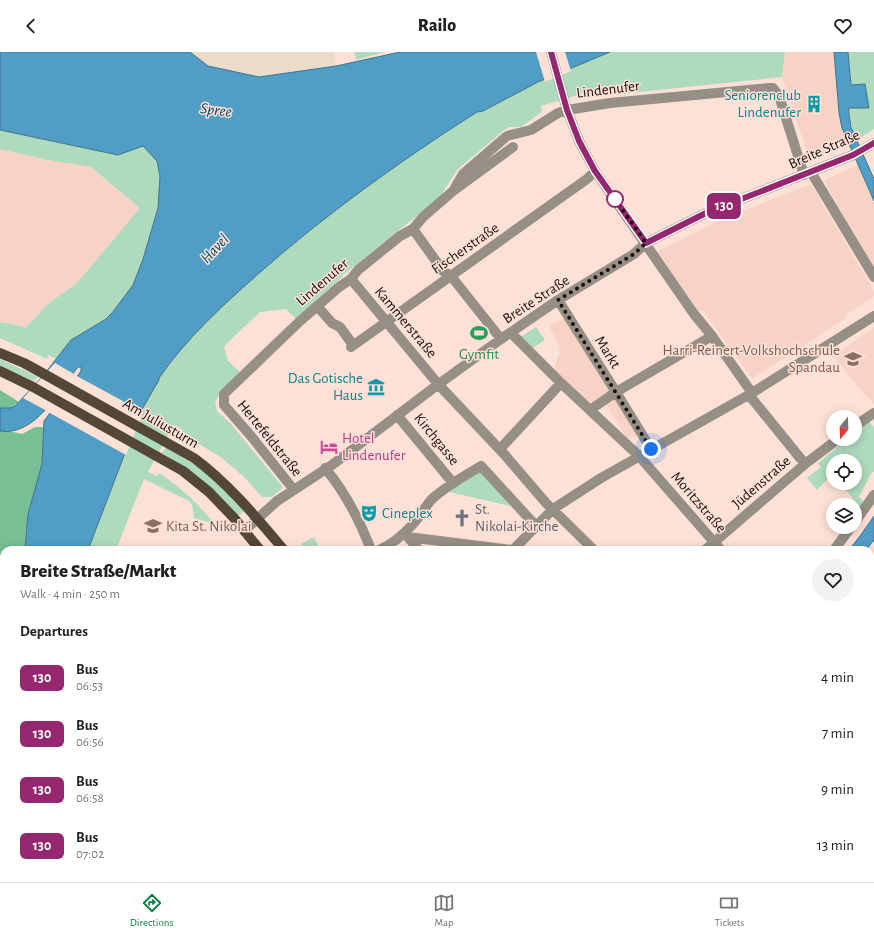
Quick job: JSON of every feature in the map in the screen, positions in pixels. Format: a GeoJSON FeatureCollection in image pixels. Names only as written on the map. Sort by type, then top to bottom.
{"type":"FeatureCollection","features":[{"type":"Feature","properties":{"kind":"main road","name":"Am Juliusturm"},"geometry":{"type":"LineString","coordinates":[[0,353],[44,374],[194,458],[236,494],[281,546]]}},
{"type":"Feature","properties":{"kind":"main road","name":"Am Juliusturm"},"geometry":{"type":"LineString","coordinates":[[0,371],[33,387],[172,464],[198,482],[217,500],[257,546]]}},
{"type":"Feature","properties":{"kind":"street"},"geometry":{"type":"LineString","coordinates":[[551,52],[567,110],[579,141],[595,171],[694,314],[712,336],[750,394],[805,464]]}},
{"type":"Feature","properties":{"kind":"street","name":"Lindenufer"},"geometry":{"type":"LineString","coordinates":[[453,191],[463,174],[507,136],[531,130],[558,113],[567,110],[610,103],[773,88],[779,96],[808,173]]}},
{"type":"Feature","properties":{"kind":"street","name":"Breite Straße"},"geometry":{"type":"LineString","coordinates":[[244,531],[268,508],[325,468],[332,465],[438,384],[558,300],[634,254],[646,243],[706,213],[857,153],[874,143]]}},
{"type":"Feature","properties":{"kind":"street","name":"Lindenufer"},"geometry":{"type":"LineString","coordinates":[[224,405],[224,394],[317,306],[351,279],[358,270],[400,236],[413,228],[423,217],[453,191],[513,147]]}},
{"type":"Feature","properties":{"kind":"street","name":"Fischerstraße"},"geometry":{"type":"LineString","coordinates":[[317,306],[332,323],[340,327],[352,346],[587,179],[595,171]]}},
{"type":"Feature","properties":{"kind":"street"},"geometry":{"type":"LineString","coordinates":[[808,173],[852,239],[874,277]]}},
{"type":"Feature","properties":{"kind":"street"},"geometry":{"type":"LineString","coordinates":[[413,228],[443,272],[451,276],[501,339]]}},
{"type":"Feature","properties":{"kind":"street","name":"Kammerstraße"},"geometry":{"type":"LineString","coordinates":[[351,279],[438,384],[500,449],[553,509],[590,546]]}},
{"type":"Feature","properties":{"kind":"street","name":"Markt"},"geometry":{"type":"LineString","coordinates":[[558,300],[616,392],[590,410]]}},
{"type":"Feature","properties":{"kind":"street"},"geometry":{"type":"LineString","coordinates":[[517,546],[553,509],[601,478],[750,394],[874,316]]}},
{"type":"Feature","properties":{"kind":"street"},"geometry":{"type":"LineString","coordinates":[[511,333],[561,383],[639,456]]}},
{"type":"Feature","properties":{"kind":"street"},"geometry":{"type":"LineString","coordinates":[[651,449],[616,392],[712,336]]}},
{"type":"Feature","properties":{"kind":"street"},"geometry":{"type":"LineString","coordinates":[[500,449],[561,383]]}},
{"type":"Feature","properties":{"kind":"street","name":"Hertefeldstraße"},"geometry":{"type":"LineString","coordinates":[[224,405],[294,490]]}},
{"type":"Feature","properties":{"kind":"street"},"geometry":{"type":"LineString","coordinates":[[862,422],[874,414]]}},
{"type":"Feature","properties":{"kind":"street","name":"Kirchgasse"},"geometry":{"type":"LineString","coordinates":[[397,415],[453,483]]}},
{"type":"Feature","properties":{"kind":"street","name":"Jüdenstraße"},"geometry":{"type":"LineString","coordinates":[[718,546],[805,464],[829,446]]}},
{"type":"Feature","properties":{"kind":"street","name":"Moritzstraße"},"geometry":{"type":"LineString","coordinates":[[639,456],[718,546]]}},
{"type":"Feature","properties":{"kind":"street"},"geometry":{"type":"LineString","coordinates":[[387,546],[406,535],[432,499],[453,483],[480,466],[536,526]]}},
{"type":"Feature","properties":{"kind":"street"},"geometry":{"type":"LineString","coordinates":[[325,468],[349,503],[362,526],[370,546]]}},
{"type":"Feature","properties":{"kind":"street"},"geometry":{"type":"LineString","coordinates":[[862,512],[874,495]]}},
{"type":"Feature","properties":{"kind":"street"},"geometry":{"type":"LineString","coordinates":[[837,546],[846,534]]}},
{"type":"Feature","properties":{"kind":"street"},"geometry":{"type":"LineString","coordinates":[[406,535],[416,546]]}},
{"type":"Feature","properties":{"kind":"street"},"geometry":{"type":"LineString","coordinates":[[406,535],[484,546]]}},
{"type":"Feature","properties":{"kind":"shaded area"},"geometry":{"type":"Polygon","coordinates":[[[190,52],[334,52],[336,66],[259,77],[208,66],[190,52]]]}},
{"type":"Feature","properties":{"kind":"shaded area","name":"Seniorenclub Lindenufer"},"geometry":{"type":"Polygon","coordinates":[[[785,52],[834,52],[839,113],[842,128],[848,143],[812,159],[809,158],[782,77],[785,52]]]}},
{"type":"Feature","properties":{"kind":"shaded area"},"geometry":{"type":"Polygon","coordinates":[[[0,149],[48,160],[91,167],[140,208],[77,283],[50,302],[26,327],[0,322],[0,149]]]}},
{"type":"Feature","properties":{"kind":"shaded area"},"geometry":{"type":"Polygon","coordinates":[[[858,165],[874,201],[874,274],[824,180],[858,165]]]}},
{"type":"Feature","properties":{"kind":"shaded area"},"geometry":{"type":"Polygon","coordinates":[[[811,184],[874,291],[874,296],[845,316],[846,318],[752,379],[702,309],[699,311],[656,252],[726,217],[811,184]]]}},
{"type":"Feature","properties":{"kind":"shaded area"},"geometry":{"type":"Polygon","coordinates":[[[566,317],[639,436],[627,438],[605,403],[593,406],[554,371],[560,348],[549,326],[566,317]]]}},
{"type":"Feature","properties":{"kind":"shaded area"},"geometry":{"type":"Polygon","coordinates":[[[874,327],[874,404],[859,388],[834,356],[874,327]]]}},
{"type":"Feature","properties":{"kind":"green space"},"geometry":{"type":"Polygon","coordinates":[[[354,52],[385,52],[356,60],[354,52]]]}},
{"type":"Feature","properties":{"kind":"green space"},"geometry":{"type":"Polygon","coordinates":[[[610,52],[785,52],[782,77],[591,97],[589,92],[541,106],[542,112],[521,127],[509,127],[503,131],[458,169],[439,198],[348,271],[296,319],[286,309],[260,312],[224,346],[228,361],[240,372],[223,389],[215,402],[217,411],[230,423],[282,486],[282,489],[271,497],[262,497],[244,477],[222,458],[181,433],[183,430],[174,425],[148,472],[157,476],[159,473],[175,484],[196,503],[215,524],[194,518],[192,505],[189,501],[144,479],[118,546],[90,546],[141,411],[159,378],[186,344],[246,284],[319,223],[400,162],[477,112],[483,111],[538,82],[610,52]]]}},
{"type":"Feature","properties":{"kind":"green space"},"geometry":{"type":"Polygon","coordinates":[[[848,52],[874,52],[874,129],[857,140],[850,118],[851,80],[848,52]]]}},
{"type":"Feature","properties":{"kind":"green space"},"geometry":{"type":"Polygon","coordinates":[[[0,110],[143,145],[157,161],[160,176],[158,208],[133,285],[106,319],[71,340],[57,360],[49,355],[47,359],[0,338],[0,322],[26,327],[50,302],[77,283],[140,208],[91,167],[48,160],[0,149],[0,110]]]}},
{"type":"Feature","properties":{"kind":"green space"},"geometry":{"type":"Polygon","coordinates":[[[536,327],[545,340],[528,351],[519,338],[536,327]]]}},
{"type":"Feature","properties":{"kind":"green space"},"geometry":{"type":"Polygon","coordinates":[[[0,359],[38,377],[33,381],[0,366],[0,359]]]}},
{"type":"Feature","properties":{"kind":"green space"},"geometry":{"type":"Polygon","coordinates":[[[0,390],[19,402],[10,408],[0,408],[0,390]]]}},
{"type":"Feature","properties":{"kind":"green space"},"geometry":{"type":"Polygon","coordinates":[[[869,421],[874,427],[874,472],[872,472],[859,497],[860,498],[852,498],[846,490],[862,490],[862,454],[829,454],[839,446],[862,446],[862,426],[869,421]]]}},
{"type":"Feature","properties":{"kind":"green space"},"geometry":{"type":"Polygon","coordinates":[[[35,427],[44,427],[42,464],[28,514],[25,546],[0,546],[0,431],[9,431],[22,434],[35,427]]]}},
{"type":"Feature","properties":{"kind":"green space"},"geometry":{"type":"Polygon","coordinates":[[[166,447],[214,479],[245,510],[238,516],[203,482],[184,467],[162,453],[166,447]]]}},
{"type":"Feature","properties":{"kind":"green space"},"geometry":{"type":"Polygon","coordinates":[[[826,456],[826,481],[817,490],[807,478],[821,467],[818,463],[826,456]]]}},
{"type":"Feature","properties":{"kind":"green space"},"geometry":{"type":"Polygon","coordinates":[[[479,469],[511,504],[510,506],[445,491],[479,469]]]}},
{"type":"Feature","properties":{"kind":"green space"},"geometry":{"type":"Polygon","coordinates":[[[314,537],[318,546],[303,546],[301,544],[314,537]]]}},
{"type":"Feature","properties":{"kind":"water"},"geometry":{"type":"Polygon","coordinates":[[[0,52],[190,52],[208,66],[259,77],[336,66],[400,52],[610,52],[538,82],[483,111],[477,112],[364,189],[283,252],[218,311],[193,336],[159,378],[141,411],[90,546],[25,546],[28,514],[42,464],[44,421],[81,371],[81,367],[78,367],[55,399],[45,410],[24,427],[13,431],[0,431],[0,408],[10,408],[15,406],[42,377],[71,340],[106,319],[133,285],[143,259],[158,208],[160,176],[157,161],[143,146],[118,155],[0,130],[0,52]]]}},
{"type":"Feature","properties":{"kind":"water"},"geometry":{"type":"Polygon","coordinates":[[[834,52],[848,52],[851,85],[865,84],[869,108],[849,108],[849,114],[851,127],[874,179],[874,201],[842,128],[839,113],[834,52]]]}},
{"type":"Feature","properties":{"kind":"water"},"geometry":{"type":"Polygon","coordinates":[[[874,516],[874,540],[869,546],[852,546],[874,516]]]}},
{"type":"Feature","properties":{"kind":"pier"},"geometry":{"type":"Polygon","coordinates":[[[536,52],[565,52],[571,71],[545,82],[536,52]]]}},
{"type":"Feature","properties":{"kind":"pier"},"geometry":{"type":"Polygon","coordinates":[[[55,363],[74,374],[47,411],[23,398],[55,363]]]}},
{"type":"Feature","properties":{"kind":"pier"},"geometry":{"type":"Polygon","coordinates":[[[75,375],[143,412],[126,455],[48,412],[75,375]]]}},
{"type":"Feature","properties":{"kind":"bus line","name":"130"},"geometry":{"type":"LineString","coordinates":[[551,52],[567,110],[579,141],[595,171],[646,243],[706,213],[853,155],[874,143]]}},
{"type":"Feature","properties":{"kind":"place","name":"Seniorenclub Lindenufer"},"geometry":{"type":"Point","coordinates":[814,104]}},
{"type":"Feature","properties":{"kind":"place","name":"Gymfit"},"geometry":{"type":"Point","coordinates":[479,333]}},
{"type":"Feature","properties":{"kind":"place","name":"Harri-Reinert-Volkshochschule Spandau"},"geometry":{"type":"Point","coordinates":[853,359]}},
{"type":"Feature","properties":{"kind":"place","name":"Das Gotische Haus"},"geometry":{"type":"Point","coordinates":[376,387]}},
{"type":"Feature","properties":{"kind":"place","name":"Hotel Lindenufer"},"geometry":{"type":"Point","coordinates":[329,447]}},
{"type":"Feature","properties":{"kind":"place","name":"Cineplex"},"geometry":{"type":"Point","coordinates":[369,513]}},
{"type":"Feature","properties":{"kind":"place","name":"St. Nikolai-Kirche"},"geometry":{"type":"Point","coordinates":[462,518]}},
{"type":"Feature","properties":{"kind":"place","name":"Kita St. Nikolai"},"geometry":{"type":"Point","coordinates":[153,526]}},
{"type":"Feature","properties":{"kind":"route"},"geometry":{"type":"LineString","coordinates":[[615,199],[646,243],[634,254],[558,300],[651,449]]}},
{"type":"Feature","properties":{"kind":"water label","name":"Spree"},"geometry":{"type":"Point","coordinates":[216,109]}},
{"type":"Feature","properties":{"kind":"water label","name":"Havel"},"geometry":{"type":"Point","coordinates":[214,248]}}]}
